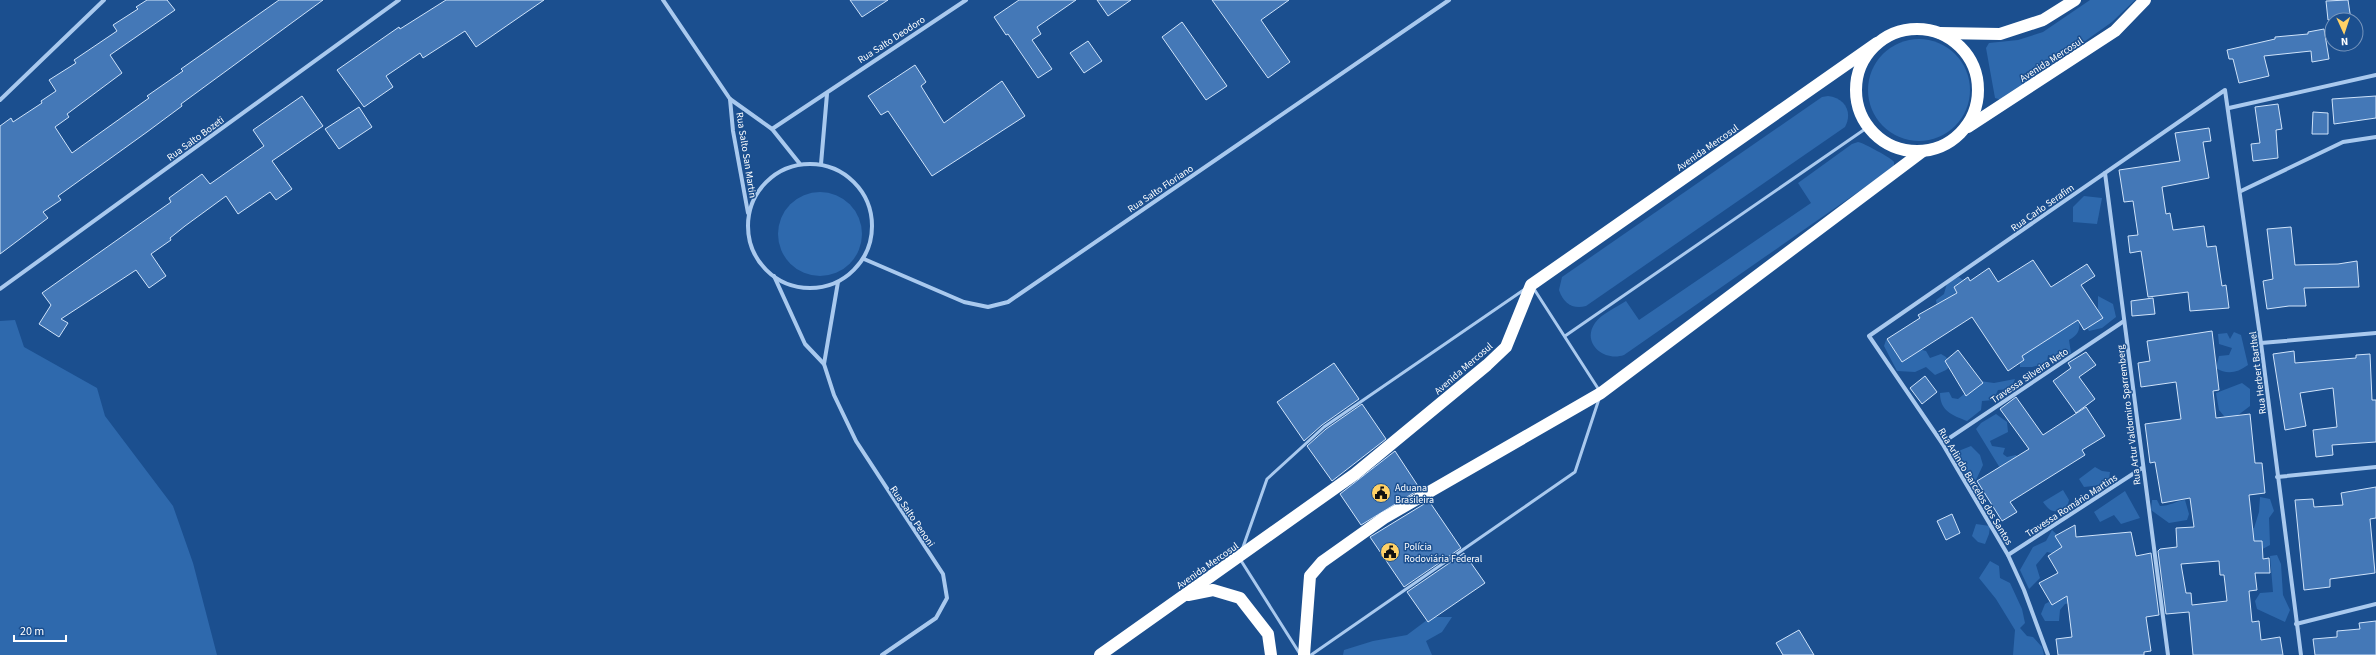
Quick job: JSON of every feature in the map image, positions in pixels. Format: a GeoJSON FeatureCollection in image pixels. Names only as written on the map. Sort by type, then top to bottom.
{"type":"FeatureCollection","features":[{"type":"Feature","properties":{"kind":"highway","name":"Avenida Mercosul"},"geometry":{"type":"LineString","coordinates":[[1100,655],[1355,474],[1487,365],[1506,347],[1531,285],[1877,43],[1898,31],[1919,28],[1940,33],[2000,34],[2043,20],[2075,0]]}},
{"type":"Feature","properties":{"kind":"highway","name":"Avenida Mercosul"},"geometry":{"type":"LineString","coordinates":[[1304,655],[1310,576],[1322,562],[1384,518],[1601,393],[1923,151],[1946,144],[1964,130],[2116,31],[2145,0]]}},
{"type":"Feature","properties":{"kind":"highway","name":"Avenida Mercosul"},"geometry":{"type":"LineString","coordinates":[[1940,33],[1956,42],[1970,59],[1979,93],[1973,115],[1964,130]]}},
{"type":"Feature","properties":{"kind":"highway","name":"Avenida Mercosul"},"geometry":{"type":"LineString","coordinates":[[1877,43],[1861,64],[1855,83],[1857,104],[1868,127],[1883,141],[1901,149],[1923,151]]}},
{"type":"Feature","properties":{"kind":"highway"},"geometry":{"type":"LineString","coordinates":[[1183,596],[1214,590],[1240,598],[1268,634],[1271,655]]}},
{"type":"Feature","properties":{"kind":"street"},"geometry":{"type":"LineString","coordinates":[[0,100],[104,0]]}},
{"type":"Feature","properties":{"kind":"street","name":"Rua Salto Bozeti"},"geometry":{"type":"LineString","coordinates":[[0,289],[398,0]]}},
{"type":"Feature","properties":{"kind":"street","name":"Rua Salto San Martin"},"geometry":{"type":"LineString","coordinates":[[663,0],[730,99],[772,130],[800,164]]}},
{"type":"Feature","properties":{"kind":"street","name":"Rua Salto Deodoro"},"geometry":{"type":"LineString","coordinates":[[772,130],[966,0]]}},
{"type":"Feature","properties":{"kind":"street","name":"Rua Salto Floriano"},"geometry":{"type":"LineString","coordinates":[[864,259],[964,302],[988,307],[1008,302],[1449,0]]}},
{"type":"Feature","properties":{"kind":"street"},"geometry":{"type":"LineString","coordinates":[[2228,108],[2376,75]]}},
{"type":"Feature","properties":{"kind":"street","name":"Rua Herbert Barthel"},"geometry":{"type":"LineString","coordinates":[[2225,90],[2261,343],[2301,655]]}},
{"type":"Feature","properties":{"kind":"street","name":"Rua Carlo Serafim"},"geometry":{"type":"LineString","coordinates":[[1870,336],[2225,90]]}},
{"type":"Feature","properties":{"kind":"street"},"geometry":{"type":"LineString","coordinates":[[821,164],[827,94]]}},
{"type":"Feature","properties":{"kind":"street","name":"Rua Salto San Martin"},"geometry":{"type":"LineString","coordinates":[[730,99],[733,131],[748,213]]}},
{"type":"Feature","properties":{"kind":"street"},"geometry":{"type":"LineString","coordinates":[[2240,191],[2343,142],[2376,137]]}},
{"type":"Feature","properties":{"kind":"street"},"geometry":{"type":"LineString","coordinates":[[800,164],[821,164],[846,174],[856,183],[868,200],[873,220],[871,240],[864,259],[852,272],[838,282],[821,288],[803,288],[783,282],[766,270],[754,254],[748,234],[748,213],[756,194],[769,178],[784,169],[800,164]]}},
{"type":"Feature","properties":{"kind":"street","name":"Rua Artur Valdomiro Sparremberg"},"geometry":{"type":"LineString","coordinates":[[2105,173],[2142,468],[2168,655]]}},
{"type":"Feature","properties":{"kind":"street","name":"Rua Salto Penoni"},"geometry":{"type":"LineString","coordinates":[[774,276],[805,344],[824,364],[834,395],[856,442],[943,574],[947,598],[936,618],[882,655]]}},
{"type":"Feature","properties":{"kind":"street","name":"Rua Salto Penoni"},"geometry":{"type":"LineString","coordinates":[[824,364],[838,282]]}},
{"type":"Feature","properties":{"kind":"street","name":"Travessa Silveira Neto"},"geometry":{"type":"LineString","coordinates":[[1942,442],[2124,321]]}},
{"type":"Feature","properties":{"kind":"street"},"geometry":{"type":"LineString","coordinates":[[2261,343],[2376,333]]}},
{"type":"Feature","properties":{"kind":"street","name":"Rua Arlindo Barcelos dos Santos"},"geometry":{"type":"LineString","coordinates":[[1870,336],[1942,442],[2008,555],[2024,590],[2048,655]]}},
{"type":"Feature","properties":{"kind":"street"},"geometry":{"type":"LineString","coordinates":[[2277,477],[2376,467]]}},
{"type":"Feature","properties":{"kind":"street","name":"Travessa Romário Martins"},"geometry":{"type":"LineString","coordinates":[[2008,555],[2142,468]]}},
{"type":"Feature","properties":{"kind":"street"},"geometry":{"type":"LineString","coordinates":[[2296,624],[2376,604]]}},
{"type":"Feature","properties":{"kind":"lane"},"geometry":{"type":"LineString","coordinates":[[1565,336],[1868,127]]}},
{"type":"Feature","properties":{"kind":"lane"},"geometry":{"type":"LineString","coordinates":[[1301,655],[1239,557],[1267,479],[1324,427],[1531,285],[1601,393],[1575,472],[1311,655]]}},
{"type":"Feature","properties":{"kind":"shaded area"},"geometry":{"type":"Polygon","coordinates":[[[2090,0],[2135,0],[2112,22],[2002,100],[1995,98],[1986,48],[1989,43],[2018,40],[2043,32],[2090,0]]]}},
{"type":"Feature","properties":{"kind":"shaded area"},"geometry":{"type":"Polygon","coordinates":[[[1919,39],[1939,43],[1947,47],[1955,54],[1962,62],[1966,70],[1970,90],[1966,110],[1962,118],[1955,126],[1947,133],[1939,137],[1919,141],[1899,137],[1891,133],[1883,126],[1876,118],[1872,110],[1868,90],[1872,70],[1876,62],[1883,54],[1891,47],[1899,43],[1919,39]]]}},
{"type":"Feature","properties":{"kind":"shaded area"},"geometry":{"type":"Polygon","coordinates":[[[1828,96],[1839,100],[1846,107],[1848,116],[1845,127],[1586,306],[1573,306],[1563,299],[1559,290],[1562,277],[1822,97],[1828,96]]]}},
{"type":"Feature","properties":{"kind":"shaded area"},"geometry":{"type":"Polygon","coordinates":[[[1858,142],[1889,158],[1894,162],[1894,167],[1624,355],[1609,356],[1602,353],[1593,344],[1591,330],[1595,323],[1609,311],[1626,301],[1639,320],[1811,203],[1798,183],[1852,144],[1858,142]]]}},
{"type":"Feature","properties":{"kind":"shaded area"},"geometry":{"type":"Polygon","coordinates":[[[812,192],[828,192],[844,199],[855,210],[862,226],[862,242],[859,250],[850,264],[844,269],[828,276],[812,276],[796,269],[785,258],[778,242],[778,226],[785,210],[796,199],[812,192]]]}},
{"type":"Feature","properties":{"kind":"shaded area"},"geometry":{"type":"Polygon","coordinates":[[[2084,196],[2102,198],[2097,224],[2073,222],[2073,207],[2084,196]]]}},
{"type":"Feature","properties":{"kind":"shaded area"},"geometry":{"type":"Polygon","coordinates":[[[1959,277],[1964,281],[1952,298],[1937,307],[1936,300],[1944,294],[1947,283],[1959,277]]]}},
{"type":"Feature","properties":{"kind":"shaded area"},"geometry":{"type":"Polygon","coordinates":[[[2098,296],[2113,304],[2116,317],[2102,328],[2089,331],[2086,326],[2098,317],[2098,296]]]}},
{"type":"Feature","properties":{"kind":"shaded area"},"geometry":{"type":"Polygon","coordinates":[[[2079,317],[2078,331],[2075,336],[2069,340],[2071,353],[2058,357],[2048,355],[2047,363],[2032,367],[2020,367],[2020,354],[2079,317]]]}},
{"type":"Feature","properties":{"kind":"shaded area"},"geometry":{"type":"Polygon","coordinates":[[[15,320],[24,347],[97,388],[105,416],[173,506],[193,563],[217,655],[0,655],[0,321],[15,320]]]}},
{"type":"Feature","properties":{"kind":"shaded area"},"geometry":{"type":"Polygon","coordinates":[[[2234,332],[2241,335],[2248,365],[2240,370],[2224,372],[2216,368],[2219,356],[2229,355],[2232,348],[2219,344],[2218,334],[2227,333],[2230,339],[2234,332]]]}},
{"type":"Feature","properties":{"kind":"shaded area"},"geometry":{"type":"Polygon","coordinates":[[[1886,340],[1926,351],[1930,358],[1941,354],[1946,357],[1951,366],[1935,375],[1926,367],[1915,372],[1897,371],[1884,346],[1886,340]]]}},
{"type":"Feature","properties":{"kind":"shaded area"},"geometry":{"type":"Polygon","coordinates":[[[2015,379],[2011,389],[1998,390],[1993,400],[1982,401],[1981,410],[1967,421],[1948,412],[1942,404],[1940,393],[1949,392],[1952,398],[1958,399],[1980,381],[1994,383],[2015,379]]]}},
{"type":"Feature","properties":{"kind":"shaded area"},"geometry":{"type":"Polygon","coordinates":[[[2242,383],[2250,389],[2250,406],[2229,422],[2219,410],[2216,393],[2242,383]]]}},
{"type":"Feature","properties":{"kind":"shaded area"},"geometry":{"type":"Polygon","coordinates":[[[1996,414],[2007,422],[2008,432],[1990,441],[1992,446],[2005,448],[2003,454],[2007,457],[2016,455],[2021,461],[2000,468],[1976,429],[1981,423],[1996,414]]]}},
{"type":"Feature","properties":{"kind":"shaded area"},"geometry":{"type":"Polygon","coordinates":[[[1971,446],[1980,455],[1983,465],[1976,480],[1967,476],[1956,452],[1971,446]]]}},
{"type":"Feature","properties":{"kind":"shaded area"},"geometry":{"type":"Polygon","coordinates":[[[2095,467],[2102,471],[2110,472],[2109,480],[2102,485],[2084,487],[2079,479],[2095,467]]]}},
{"type":"Feature","properties":{"kind":"shaded area"},"geometry":{"type":"Polygon","coordinates":[[[2063,490],[2069,500],[2067,508],[2059,511],[2053,511],[2048,508],[2043,502],[2063,490]]]}},
{"type":"Feature","properties":{"kind":"shaded area"},"geometry":{"type":"Polygon","coordinates":[[[2125,491],[2140,518],[2121,524],[2114,515],[2100,522],[2094,512],[2125,491]]]}},
{"type":"Feature","properties":{"kind":"shaded area"},"geometry":{"type":"Polygon","coordinates":[[[2260,497],[2270,499],[2274,511],[2269,518],[2270,545],[2257,552],[2243,529],[2254,528],[2259,512],[2260,497]]]}},
{"type":"Feature","properties":{"kind":"shaded area"},"geometry":{"type":"Polygon","coordinates":[[[2152,500],[2157,500],[2160,506],[2185,500],[2189,514],[2187,520],[2169,523],[2151,510],[2152,500]]]}},
{"type":"Feature","properties":{"kind":"shaded area"},"geometry":{"type":"Polygon","coordinates":[[[1976,524],[1990,526],[1985,544],[1978,542],[1972,536],[1976,524]]]}},
{"type":"Feature","properties":{"kind":"shaded area"},"geometry":{"type":"Polygon","coordinates":[[[2052,530],[2066,543],[2056,554],[2047,552],[2036,565],[2040,578],[2029,589],[2020,570],[2033,547],[2046,541],[2052,530]]]}},
{"type":"Feature","properties":{"kind":"shaded area"},"geometry":{"type":"Polygon","coordinates":[[[2277,555],[2281,564],[2283,595],[2290,610],[2285,622],[2257,609],[2255,601],[2260,593],[2273,592],[2270,556],[2277,555]]]}},
{"type":"Feature","properties":{"kind":"shaded area"},"geometry":{"type":"Polygon","coordinates":[[[1990,561],[1999,566],[2000,578],[2010,583],[2022,609],[2025,623],[2020,628],[2027,636],[2033,637],[2042,647],[2044,655],[2013,655],[2015,630],[1996,599],[1979,578],[1990,561]]]}},
{"type":"Feature","properties":{"kind":"shaded area"},"geometry":{"type":"Polygon","coordinates":[[[2065,593],[2071,599],[2071,603],[2065,604],[2060,610],[2059,621],[2045,621],[2041,614],[2045,604],[2065,593]]]}},
{"type":"Feature","properties":{"kind":"shaded area"},"geometry":{"type":"Polygon","coordinates":[[[1431,617],[1452,617],[1442,632],[1426,641],[1432,655],[1343,655],[1344,650],[1373,641],[1407,635],[1431,617]]]}},
{"type":"Feature","properties":{"kind":"building"},"geometry":{"type":"Polygon","coordinates":[[[147,0],[167,0],[175,10],[110,55],[122,73],[67,114],[69,117],[55,127],[72,153],[149,98],[147,96],[183,71],[181,69],[279,0],[323,0],[181,104],[182,106],[147,132],[58,196],[61,200],[43,212],[48,218],[0,254],[0,126],[11,118],[13,122],[42,103],[41,101],[56,91],[49,80],[76,63],[74,60],[117,31],[113,25],[138,9],[136,7],[147,0]]]}},
{"type":"Feature","properties":{"kind":"building"},"geometry":{"type":"Polygon","coordinates":[[[446,0],[544,0],[476,47],[465,31],[423,58],[420,53],[386,76],[393,87],[364,107],[337,70],[399,27],[400,29],[446,0]]]}},
{"type":"Feature","properties":{"kind":"building"},"geometry":{"type":"Polygon","coordinates":[[[850,0],[888,0],[862,17],[850,0]]]}},
{"type":"Feature","properties":{"kind":"building"},"geometry":{"type":"Polygon","coordinates":[[[1019,0],[1076,0],[1037,27],[1041,34],[1032,40],[1052,69],[1038,78],[1008,34],[1006,35],[994,17],[1019,0]]]}},
{"type":"Feature","properties":{"kind":"building"},"geometry":{"type":"Polygon","coordinates":[[[1097,0],[1131,0],[1108,16],[1097,0]]]}},
{"type":"Feature","properties":{"kind":"building"},"geometry":{"type":"Polygon","coordinates":[[[1212,0],[1289,0],[1261,20],[1290,62],[1268,78],[1212,0]]]}},
{"type":"Feature","properties":{"kind":"building"},"geometry":{"type":"Polygon","coordinates":[[[2348,0],[2350,12],[2327,12],[2326,1],[2348,0]]]}},
{"type":"Feature","properties":{"kind":"building"},"geometry":{"type":"Polygon","coordinates":[[[1182,22],[1227,86],[1206,100],[1162,37],[1182,22]]]}},
{"type":"Feature","properties":{"kind":"building"},"geometry":{"type":"Polygon","coordinates":[[[2324,29],[2324,52],[2328,52],[2329,59],[2312,62],[2311,51],[2264,56],[2269,76],[2239,83],[2233,59],[2229,59],[2227,50],[2275,39],[2275,37],[2308,34],[2308,32],[2324,29]]]}},
{"type":"Feature","properties":{"kind":"building"},"geometry":{"type":"Polygon","coordinates":[[[1088,41],[1102,61],[1084,73],[1070,53],[1088,41]]]}},
{"type":"Feature","properties":{"kind":"building"},"geometry":{"type":"Polygon","coordinates":[[[915,65],[926,82],[921,86],[944,123],[1002,81],[1025,116],[932,176],[888,111],[881,115],[868,96],[915,65]]]}},
{"type":"Feature","properties":{"kind":"building"},"geometry":{"type":"Polygon","coordinates":[[[302,96],[323,126],[272,161],[292,189],[276,200],[270,192],[238,214],[226,196],[185,226],[170,238],[171,240],[151,254],[166,276],[149,288],[136,270],[61,319],[68,323],[59,337],[39,324],[51,305],[42,293],[171,202],[169,198],[202,174],[210,184],[264,146],[253,130],[302,96]]]}},
{"type":"Feature","properties":{"kind":"building"},"geometry":{"type":"Polygon","coordinates":[[[2376,96],[2376,118],[2334,124],[2332,99],[2376,96]]]}},
{"type":"Feature","properties":{"kind":"building"},"geometry":{"type":"Polygon","coordinates":[[[2278,104],[2282,129],[2276,130],[2278,158],[2253,161],[2251,144],[2260,143],[2255,107],[2278,104]]]}},
{"type":"Feature","properties":{"kind":"building"},"geometry":{"type":"Polygon","coordinates":[[[359,107],[372,127],[339,149],[325,129],[359,107]]]}},
{"type":"Feature","properties":{"kind":"building"},"geometry":{"type":"Polygon","coordinates":[[[2313,112],[2328,113],[2328,134],[2312,134],[2313,112]]]}},
{"type":"Feature","properties":{"kind":"building"},"geometry":{"type":"Polygon","coordinates":[[[2209,128],[2211,141],[2203,142],[2209,178],[2162,187],[2166,214],[2170,213],[2173,230],[2204,226],[2207,247],[2216,246],[2222,286],[2226,285],[2229,308],[2190,311],[2188,292],[2148,297],[2141,251],[2130,253],[2128,236],[2138,235],[2133,201],[2124,202],[2119,170],[2180,161],[2175,133],[2209,128]]]}},
{"type":"Feature","properties":{"kind":"building"},"geometry":{"type":"Polygon","coordinates":[[[2291,227],[2295,265],[2338,264],[2357,261],[2359,287],[2304,288],[2306,306],[2289,306],[2267,309],[2263,281],[2273,279],[2267,229],[2291,227]]]}},
{"type":"Feature","properties":{"kind":"building"},"geometry":{"type":"Polygon","coordinates":[[[2033,260],[2051,287],[2087,264],[2095,276],[2081,285],[2103,318],[2084,330],[2078,320],[2022,356],[2024,360],[2008,371],[1972,317],[1902,362],[1887,339],[1920,318],[1918,315],[1957,293],[1954,287],[1968,277],[1970,281],[1989,268],[1998,282],[2033,260]]]}},
{"type":"Feature","properties":{"kind":"building"},"geometry":{"type":"Polygon","coordinates":[[[2153,298],[2155,314],[2132,316],[2131,301],[2153,298]]]}},
{"type":"Feature","properties":{"kind":"building"},"geometry":{"type":"Polygon","coordinates":[[[2212,331],[2219,390],[2213,391],[2216,418],[2250,414],[2255,463],[2262,463],[2265,493],[2249,495],[2254,541],[2262,541],[2263,559],[2269,558],[2270,573],[2255,573],[2257,590],[2249,591],[2252,622],[2259,621],[2261,640],[2280,637],[2283,655],[2193,655],[2189,612],[2166,614],[2158,551],[2160,549],[2177,547],[2176,528],[2194,527],[2190,498],[2162,503],[2155,462],[2150,463],[2145,424],[2181,419],[2176,382],[2141,387],[2138,363],[2150,361],[2147,341],[2212,331]],[[2219,561],[2181,564],[2186,593],[2191,593],[2192,605],[2227,601],[2224,575],[2220,575],[2219,561]]]}},
{"type":"Feature","properties":{"kind":"building"},"geometry":{"type":"Polygon","coordinates":[[[1958,350],[1983,383],[1966,396],[1945,361],[1958,350]]]}},
{"type":"Feature","properties":{"kind":"building"},"geometry":{"type":"Polygon","coordinates":[[[2294,351],[2295,363],[2356,358],[2356,355],[2370,354],[2372,400],[2376,400],[2376,442],[2332,445],[2333,455],[2316,457],[2313,430],[2337,427],[2333,388],[2300,393],[2306,426],[2285,430],[2273,354],[2294,351]]]}},
{"type":"Feature","properties":{"kind":"building"},"geometry":{"type":"Polygon","coordinates":[[[2086,352],[2096,365],[2079,377],[2095,399],[2076,413],[2053,381],[2071,368],[2068,363],[2086,352]]]}},
{"type":"Feature","properties":{"kind":"building"},"geometry":{"type":"Polygon","coordinates":[[[1334,363],[1359,399],[1322,425],[1304,441],[1277,402],[1334,363]]]}},
{"type":"Feature","properties":{"kind":"building"},"geometry":{"type":"Polygon","coordinates":[[[1925,376],[1937,392],[1922,404],[1910,388],[1925,376]]]}},
{"type":"Feature","properties":{"kind":"building"},"geometry":{"type":"Polygon","coordinates":[[[2016,397],[2043,435],[2086,407],[2105,436],[2082,450],[2085,455],[2010,502],[2017,512],[2002,521],[1977,481],[2029,449],[2000,409],[2016,397]]]}},
{"type":"Feature","properties":{"kind":"building"},"geometry":{"type":"Polygon","coordinates":[[[1362,404],[1386,439],[1332,481],[1307,446],[1326,429],[1362,404]]]}},
{"type":"Feature","properties":{"kind":"building"},"geometry":{"type":"Polygon","coordinates":[[[1395,451],[1420,489],[1361,525],[1340,494],[1395,451]]]}},
{"type":"Feature","properties":{"kind":"building"},"geometry":{"type":"Polygon","coordinates":[[[2376,487],[2376,518],[2370,519],[2375,573],[2330,579],[2330,587],[2304,590],[2295,500],[2313,499],[2314,507],[2343,505],[2341,493],[2376,487]]]}},
{"type":"Feature","properties":{"kind":"building"},"geometry":{"type":"Polygon","coordinates":[[[1429,501],[1461,548],[1404,587],[1370,537],[1429,501]]]}},
{"type":"Feature","properties":{"kind":"building"},"geometry":{"type":"Polygon","coordinates":[[[1952,514],[1960,533],[1946,540],[1937,521],[1952,514]]]}},
{"type":"Feature","properties":{"kind":"building"},"geometry":{"type":"Polygon","coordinates":[[[2075,525],[2076,537],[2131,532],[2136,556],[2151,553],[2159,615],[2146,617],[2151,651],[2144,652],[2144,655],[2058,655],[2056,639],[2072,637],[2067,596],[2052,605],[2039,583],[2058,573],[2048,556],[2062,547],[2055,536],[2075,525]]]}},
{"type":"Feature","properties":{"kind":"building"},"geometry":{"type":"Polygon","coordinates":[[[1464,553],[1485,583],[1428,622],[1407,592],[1464,553]]]}},
{"type":"Feature","properties":{"kind":"building"},"geometry":{"type":"Polygon","coordinates":[[[2376,621],[2376,655],[2315,655],[2313,639],[2337,637],[2337,631],[2360,629],[2359,623],[2376,621]]]}},
{"type":"Feature","properties":{"kind":"building"},"geometry":{"type":"Polygon","coordinates":[[[1799,630],[1814,655],[1783,655],[1776,643],[1799,630]]]}},
{"type":"Feature","properties":{"kind":"place","name":"Aduana Brasileira"},"geometry":{"type":"Point","coordinates":[1381,493]}},
{"type":"Feature","properties":{"kind":"place","name":"Polícia Rodoviária Federal"},"geometry":{"type":"Point","coordinates":[1390,552]}}]}
